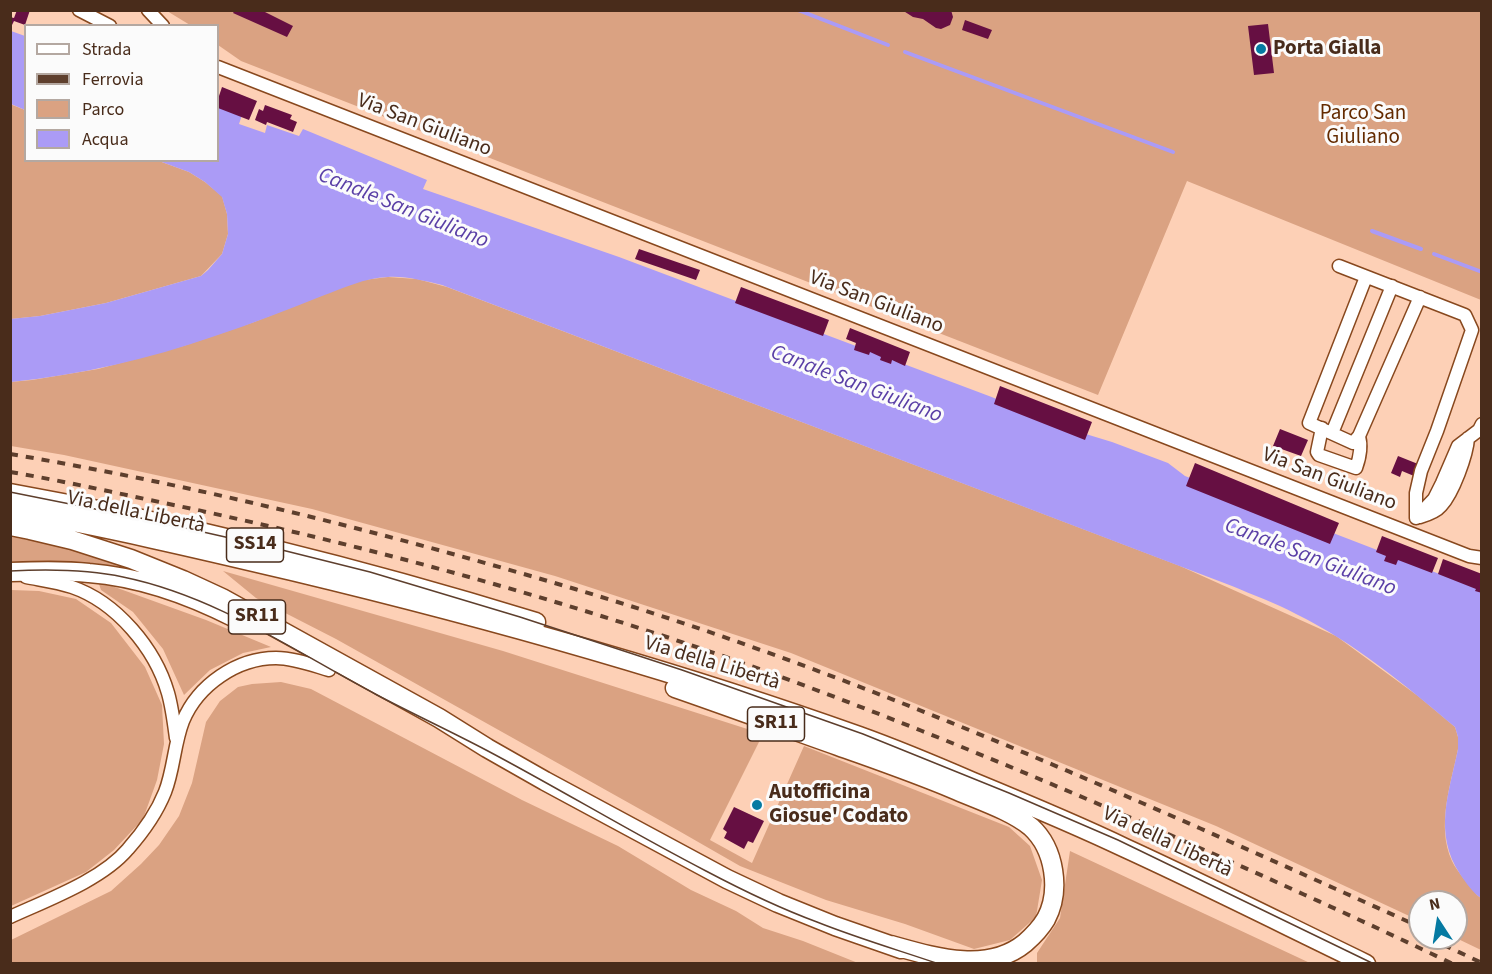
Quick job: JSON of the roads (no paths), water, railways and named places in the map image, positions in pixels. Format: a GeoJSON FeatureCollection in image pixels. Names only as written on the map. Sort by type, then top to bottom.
{"type":"FeatureCollection","features":[{"type":"Feature","properties":{"kind":"highway","name":"SS14"},"geometry":{"type":"LineString","coordinates":[[10,493],[226,537],[392,579],[497,610],[682,670],[784,709]]}},
{"type":"Feature","properties":{"kind":"highway","name":"Via della Libertà"},"geometry":{"type":"LineString","coordinates":[[10,510],[252,561],[341,583],[607,655],[784,709],[861,737],[1123,846],[1365,963]]}},
{"type":"Feature","properties":{"kind":"highway","name":"Via della Libertà"},"geometry":{"type":"LineString","coordinates":[[10,526],[72,540],[131,559],[222,598],[439,718],[487,748],[727,879],[777,903],[835,926],[945,963]]}},
{"type":"Feature","properties":{"kind":"highway","name":"SR11"},"geometry":{"type":"LineString","coordinates":[[252,561],[570,652],[647,678],[928,778],[1007,812],[1031,828],[1039,837],[1049,856],[1054,873],[1053,898],[1046,920],[1018,950],[994,960],[970,963],[940,959],[891,945]]}},
{"type":"Feature","properties":{"kind":"highway"},"geometry":{"type":"LineString","coordinates":[[10,573],[64,571],[92,573],[125,579],[196,600],[225,613],[414,715],[487,748]]}},
{"type":"Feature","properties":{"kind":"street"},"geometry":{"type":"LineString","coordinates":[[79,10],[106,24]]}},
{"type":"Feature","properties":{"kind":"street"},"geometry":{"type":"LineString","coordinates":[[148,10],[161,24]]}},
{"type":"Feature","properties":{"kind":"street","name":"Via San Giuliano"},"geometry":{"type":"LineString","coordinates":[[219,62],[258,82]]}},
{"type":"Feature","properties":{"kind":"street","name":"Via San Giuliano"},"geometry":{"type":"LineString","coordinates":[[219,67],[1477,558]]}},
{"type":"Feature","properties":{"kind":"street"},"geometry":{"type":"LineString","coordinates":[[1339,266],[1465,315],[1472,330],[1421,471],[1416,494],[1416,518],[1441,507],[1454,484],[1467,449],[1468,438],[1479,430],[1482,423]]}},
{"type":"Feature","properties":{"kind":"street"},"geometry":{"type":"LineString","coordinates":[[1366,277],[1309,423],[1353,443],[1359,436],[1420,297]]}},
{"type":"Feature","properties":{"kind":"street"},"geometry":{"type":"LineString","coordinates":[[1359,436],[1360,458],[1356,468],[1319,455],[1317,452],[1392,286]]}},
{"type":"Feature","properties":{"kind":"street"},"geometry":{"type":"LineString","coordinates":[[10,573],[71,587],[91,596],[130,627],[147,646],[168,692],[177,745]]}},
{"type":"Feature","properties":{"kind":"street"},"geometry":{"type":"LineString","coordinates":[[10,917],[91,878],[111,865],[126,851],[148,823],[165,791],[183,722],[190,707],[210,684],[237,665],[257,660],[290,659],[329,670]]}},
{"type":"Feature","properties":{"kind":"water"},"geometry":{"type":"Polygon","coordinates":[[[11,31],[24,36],[24,110],[11,104],[11,31]]]}},
{"type":"Feature","properties":{"kind":"water","name":"Canale San Giuliano"},"geometry":{"type":"Polygon","coordinates":[[[219,106],[242,115],[239,124],[265,133],[267,125],[299,136],[303,129],[427,180],[423,189],[619,257],[1168,463],[1185,476],[1481,590],[1481,898],[1472,891],[1460,874],[1447,843],[1446,813],[1458,749],[1455,727],[1359,651],[1318,625],[1281,606],[1232,586],[442,285],[402,277],[371,279],[242,327],[165,352],[114,365],[11,382],[10,319],[40,316],[106,303],[201,276],[222,254],[228,234],[227,214],[222,197],[189,172],[162,162],[219,162],[219,106]]]}},
{"type":"Feature","properties":{"kind":"waterway"},"geometry":{"type":"LineString","coordinates":[[798,10],[888,45]]}},
{"type":"Feature","properties":{"kind":"waterway"},"geometry":{"type":"LineString","coordinates":[[905,52],[1173,152]]}},
{"type":"Feature","properties":{"kind":"waterway"},"geometry":{"type":"LineString","coordinates":[[1372,231],[1421,249]]}},
{"type":"Feature","properties":{"kind":"waterway"},"geometry":{"type":"LineString","coordinates":[[1434,254],[1482,272]]}},
{"type":"Feature","properties":{"kind":"tram line"},"geometry":{"type":"LineString","coordinates":[[10,492],[150,520],[370,572],[520,617],[682,670],[863,734],[1009,793],[1118,840],[1374,964]]}},
{"type":"Feature","properties":{"kind":"tram line"},"geometry":{"type":"LineString","coordinates":[[10,571],[67,570],[109,574],[190,597],[254,627],[747,892],[832,928],[939,964]]}},
{"type":"Feature","properties":{"kind":"railway"},"geometry":{"type":"LineString","coordinates":[[10,454],[176,486],[340,524],[517,572],[687,625],[810,668],[987,737],[1161,811],[1408,922]]}},
{"type":"Feature","properties":{"kind":"railway"},"geometry":{"type":"LineString","coordinates":[[10,472],[238,519],[376,552],[581,610],[717,654],[876,713],[1034,777],[1257,873],[1453,964]]}},
{"type":"Feature","properties":{"kind":"railway"},"geometry":{"type":"LineString","coordinates":[[1454,950],[1482,963]]}},
{"type":"Feature","properties":{"kind":"place","name":"Porta Gialla"},"geometry":{"type":"Point","coordinates":[1261,49]}},
{"type":"Feature","properties":{"kind":"place","name":"Autofficina Giosue' Codato"},"geometry":{"type":"Point","coordinates":[757,805]}},
{"type":"Feature","properties":{"kind":"park label","name":"Parco San Giuliano"},"geometry":{"type":"Point","coordinates":[1363,126]}}]}
